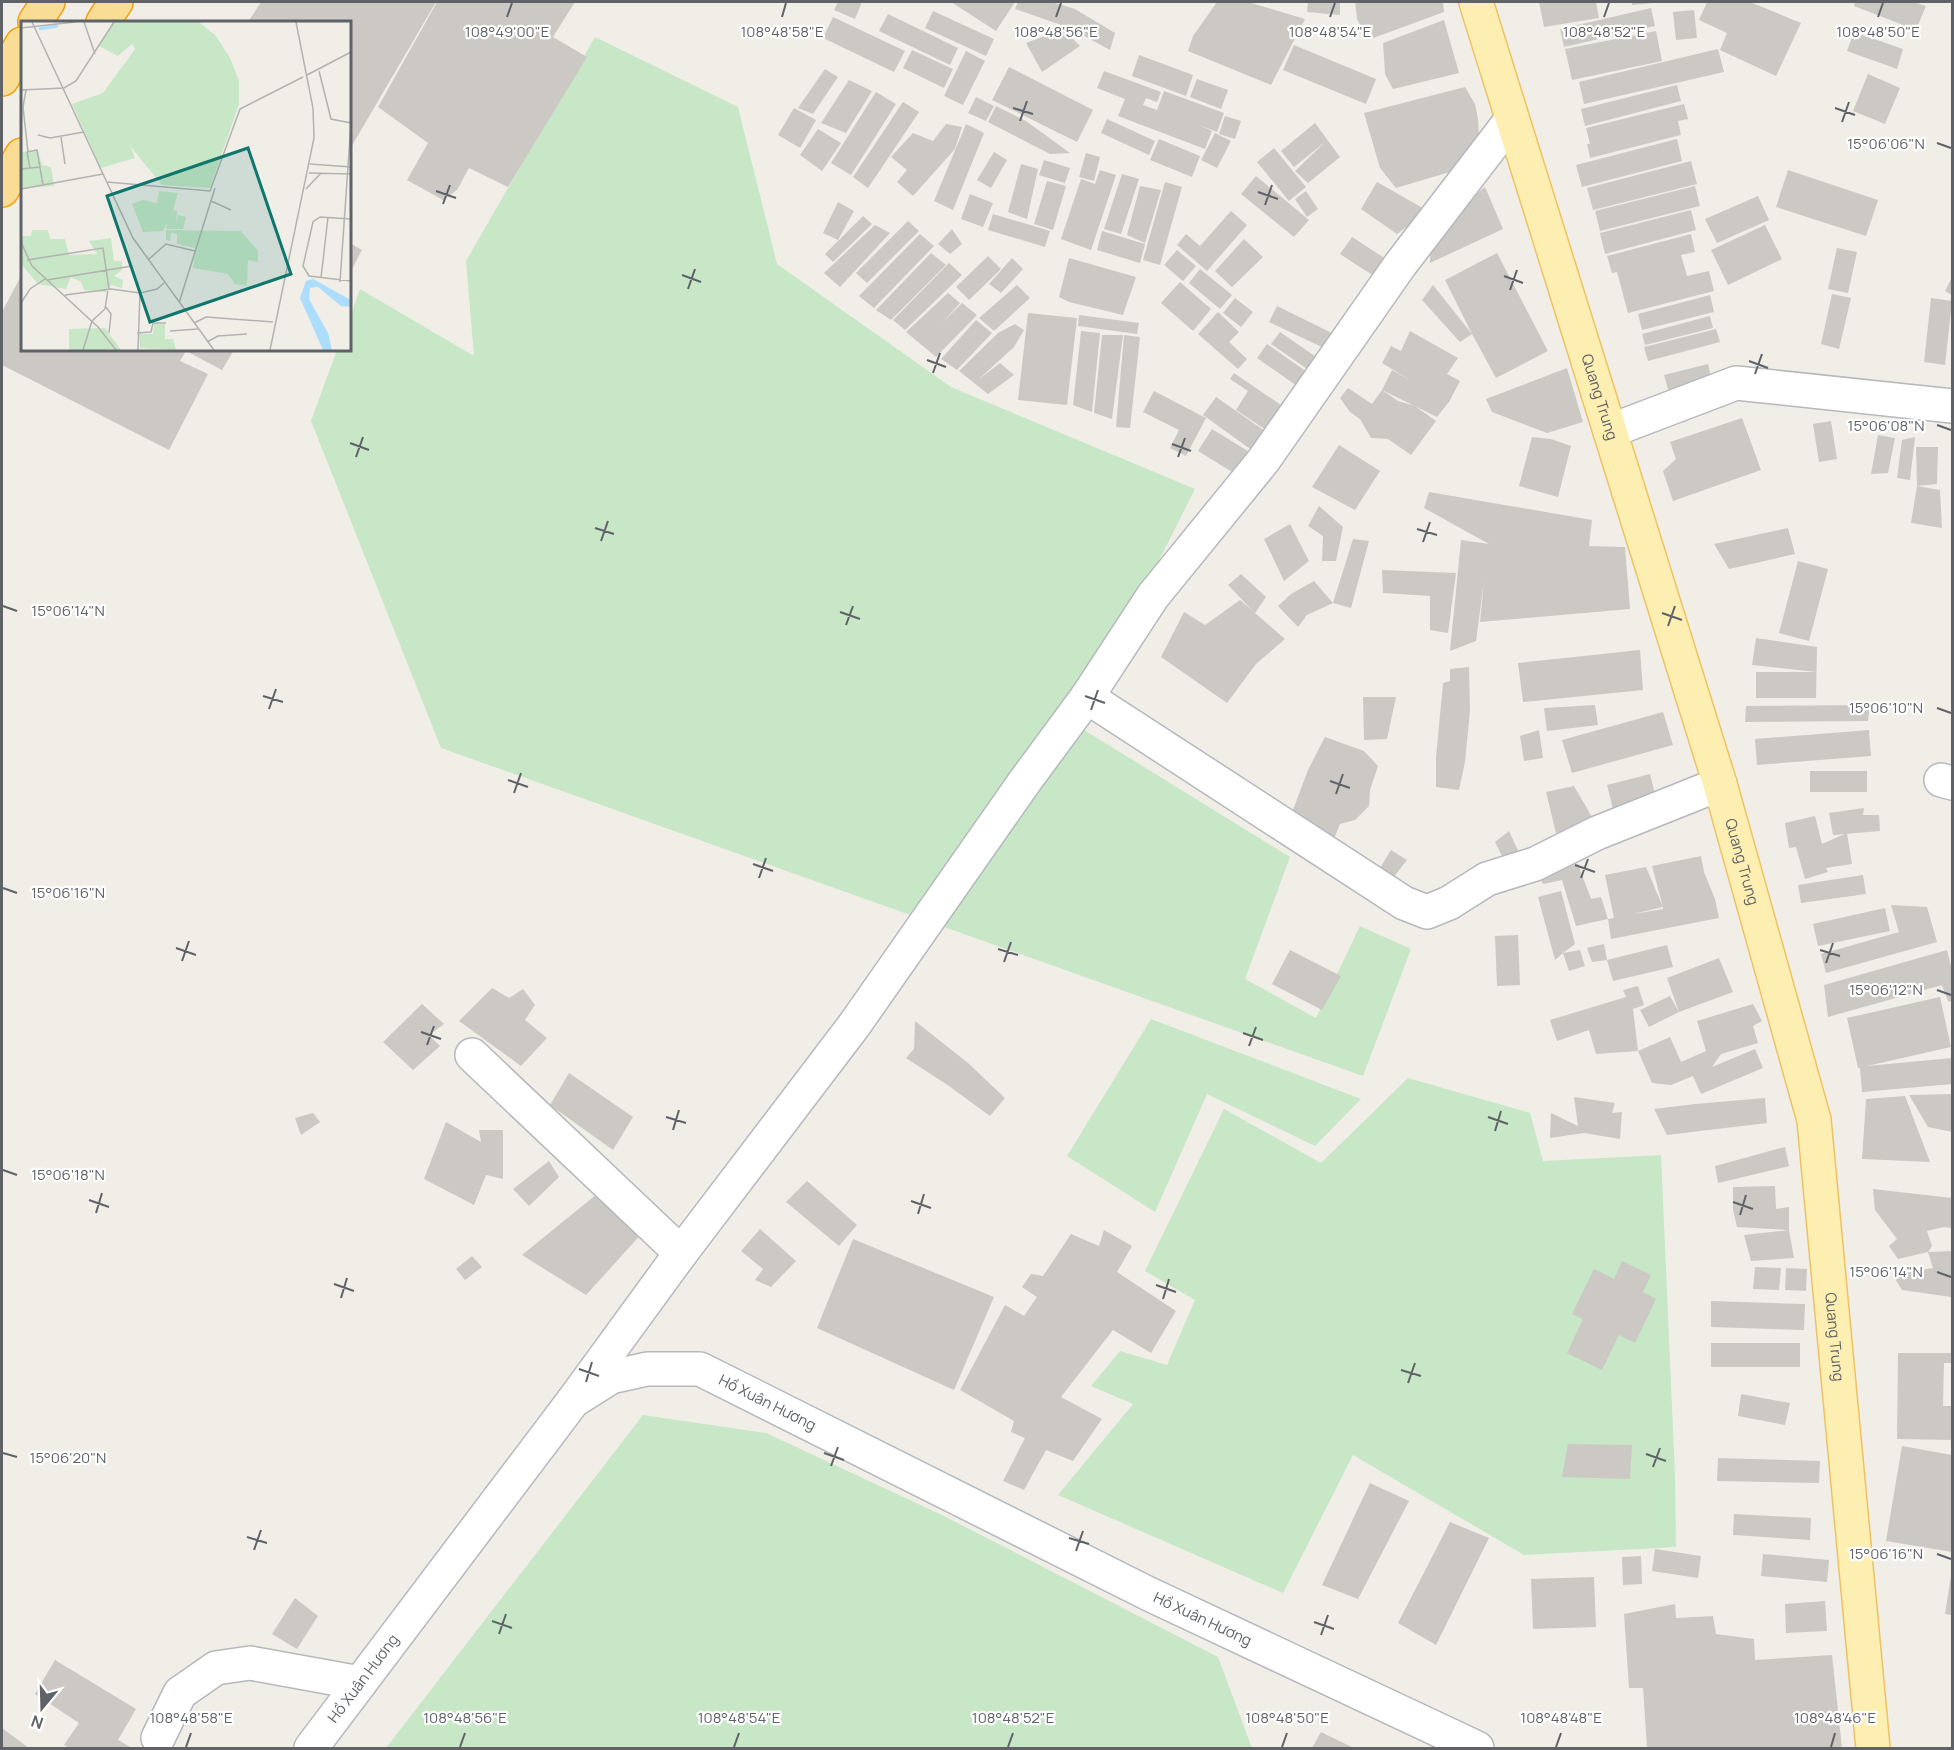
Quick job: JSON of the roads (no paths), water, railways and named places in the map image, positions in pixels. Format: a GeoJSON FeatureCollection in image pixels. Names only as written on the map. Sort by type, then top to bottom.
{"type":"FeatureCollection","features":[{"type":"Feature","properties":{"kind":"highway"},"geometry":{"type":"LineString","coordinates":[[36,21],[48,2]]}},
{"type":"Feature","properties":{"kind":"highway"},"geometry":{"type":"LineString","coordinates":[[104,21],[116,2]]}},
{"type":"Feature","properties":{"kind":"highway"},"geometry":{"type":"LineString","coordinates":[[2,79],[21,46]]}},
{"type":"Feature","properties":{"kind":"highway"},"geometry":{"type":"LineString","coordinates":[[2,190],[21,157]]}},
{"type":"Feature","properties":{"kind":"main road","name":"Quang Trung"},"geometry":{"type":"LineString","coordinates":[[1476,2],[1720,784],[1814,1120],[1873,1749]]}},
{"type":"Feature","properties":{"kind":"street"},"geometry":{"type":"LineString","coordinates":[[573,1401],[681,1253],[855,1024],[1025,781],[1087,697],[1153,596],[1263,461],[1400,265],[1512,119]]}},
{"type":"Feature","properties":{"kind":"street"},"geometry":{"type":"LineString","coordinates":[[1610,431],[1736,383],[1953,406]]}},
{"type":"Feature","properties":{"kind":"street"},"geometry":{"type":"LineString","coordinates":[[1087,697],[1404,903],[1427,912],[1449,903],[1487,879],[1535,864],[1597,833],[1720,784]]}},
{"type":"Feature","properties":{"kind":"street"},"geometry":{"type":"LineString","coordinates":[[472,1055],[681,1253]]}},
{"type":"Feature","properties":{"kind":"street","name":"Hồ Xuân Hương"},"geometry":{"type":"LineString","coordinates":[[311,1749],[573,1401],[610,1377],[647,1369],[700,1369],[1149,1594],[1477,1749]]}},
{"type":"Feature","properties":{"kind":"street"},"geometry":{"type":"LineString","coordinates":[[158,1738],[180,1693],[216,1668],[250,1663],[360,1683]]}}]}
